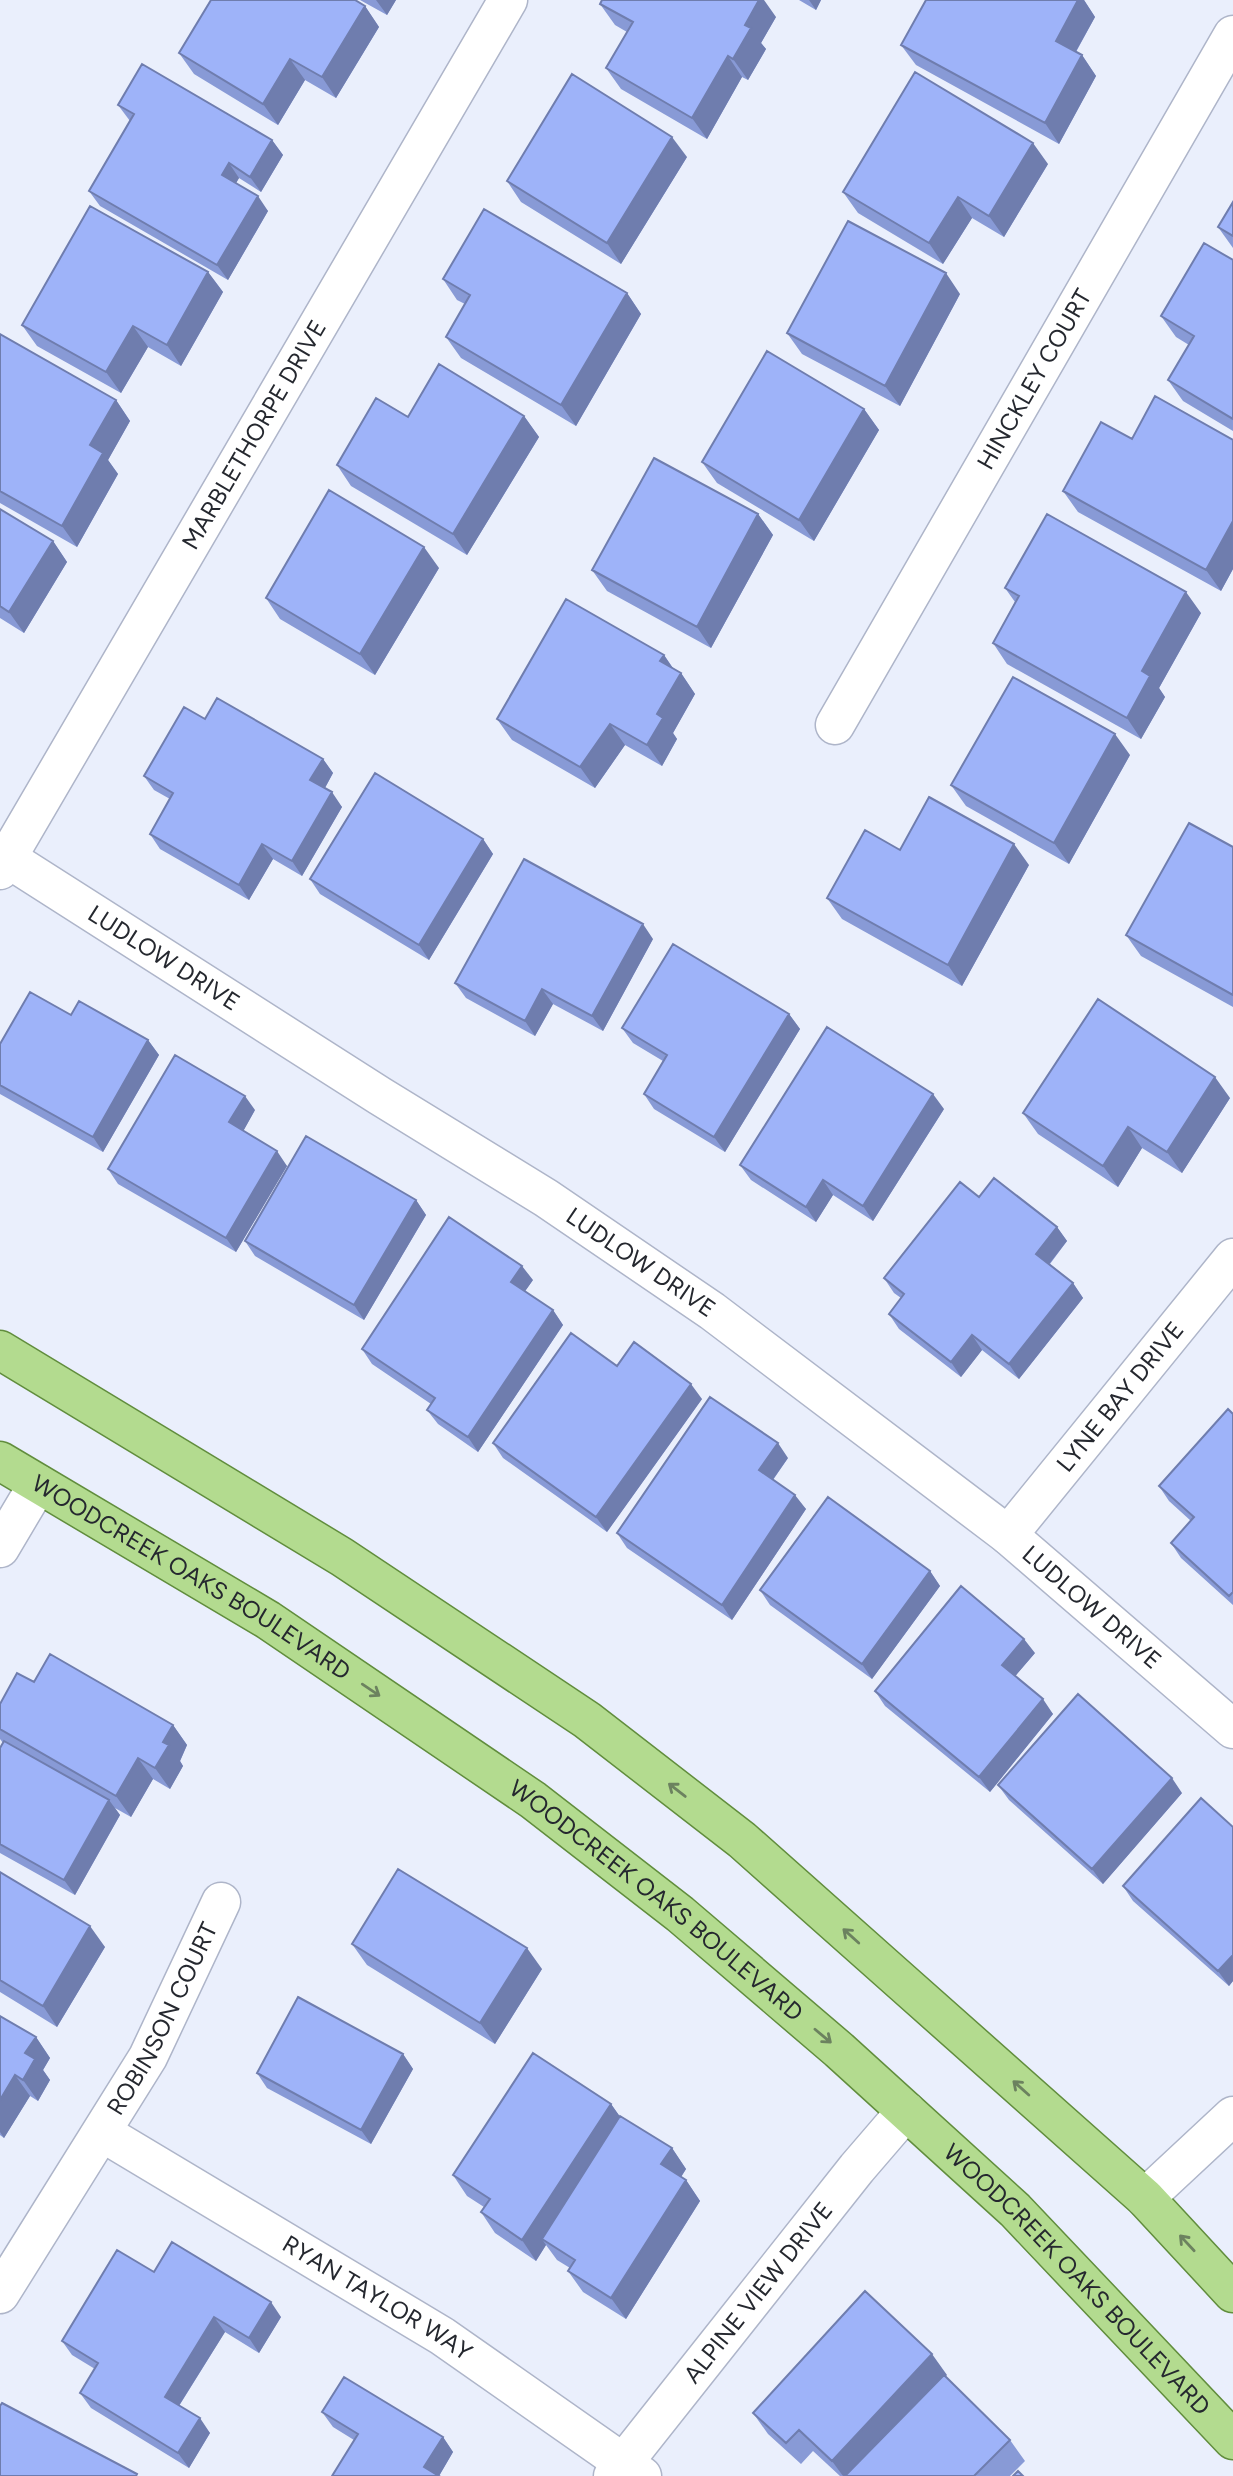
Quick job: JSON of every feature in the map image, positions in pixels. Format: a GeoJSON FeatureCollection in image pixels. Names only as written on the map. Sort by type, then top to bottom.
{"type":"FeatureCollection","features":[{"type":"Feature","properties":{"kind":"main road"},"geometry":{"type":"LineString","coordinates":[[0,1350],[342,1557],[587,1720],[742,1840],[1145,2198],[1233,2293]]}},
{"type":"Feature","properties":{"kind":"main road","name":"WOODCREEK OAKS BOULEVARD"},"geometry":{"type":"LineString","coordinates":[[0,1461],[268,1620],[533,1800],[680,1914],[839,2050],[1015,2210],[1233,2440]]}},
{"type":"Feature","properties":{"kind":"street","name":"MARBLETHORPE DRIVE"},"geometry":{"type":"LineString","coordinates":[[3,864],[508,0]]}},
{"type":"Feature","properties":{"kind":"street","name":"HINCKLEY COURT"},"geometry":{"type":"LineString","coordinates":[[835,725],[1233,35]]}},
{"type":"Feature","properties":{"kind":"street","name":"LUDLOW DRIVE"},"geometry":{"type":"LineString","coordinates":[[3,864],[546,1198],[712,1311],[1008,1535],[1233,1729]]}},
{"type":"Feature","properties":{"kind":"street","name":"LYNE BAY DRIVE"},"geometry":{"type":"LineString","coordinates":[[1008,1535],[1233,1258]]}},
{"type":"Feature","properties":{"kind":"street"},"geometry":{"type":"LineString","coordinates":[[0,1548],[38,1484]]}},
{"type":"Feature","properties":{"kind":"street","name":"ROBINSON COURT"},"geometry":{"type":"LineString","coordinates":[[0,2294],[148,2057],[221,1902]]}},
{"type":"Feature","properties":{"kind":"street","name":"ALPINE VIEW DRIVE"},"geometry":{"type":"LineString","coordinates":[[626,2471],[857,2168],[906,2111]]}},
{"type":"Feature","properties":{"kind":"street"},"geometry":{"type":"LineString","coordinates":[[1145,2198],[1233,2116]]}},
{"type":"Feature","properties":{"kind":"street","name":"RYAN TAYLOR WAY"},"geometry":{"type":"LineString","coordinates":[[103,2133],[442,2336],[626,2471]]}},
{"type":"Feature","properties":{"kind":"building"},"geometry":{"type":"Polygon","coordinates":[[[211,0],[355,0],[365,6],[322,77],[290,59],[263,104],[179,53],[211,0]]]}},
{"type":"Feature","properties":{"kind":"building"},"geometry":{"type":"Polygon","coordinates":[[[602,0],[759,0],[745,25],[751,28],[733,59],[728,56],[692,118],[606,68],[633,22],[600,4],[602,0]]]}},
{"type":"Feature","properties":{"kind":"building"},"geometry":{"type":"Polygon","coordinates":[[[926,0],[1078,0],[1056,41],[1082,55],[1045,123],[901,45],[926,0]]]}},
{"type":"Feature","properties":{"kind":"building"},"geometry":{"type":"Polygon","coordinates":[[[142,64],[272,140],[250,177],[229,163],[222,175],[258,196],[217,265],[89,191],[134,114],[118,105],[142,64]]]}},
{"type":"Feature","properties":{"kind":"building"},"geometry":{"type":"Polygon","coordinates":[[[915,72],[1033,143],[989,216],[958,197],[929,243],[843,192],[915,72]]]}},
{"type":"Feature","properties":{"kind":"building"},"geometry":{"type":"Polygon","coordinates":[[[572,74],[672,137],[607,243],[507,181],[572,74]]]}},
{"type":"Feature","properties":{"kind":"building"},"geometry":{"type":"Polygon","coordinates":[[[1233,202],[1233,236],[1218,227],[1233,202]]]}},
{"type":"Feature","properties":{"kind":"building"},"geometry":{"type":"Polygon","coordinates":[[[90,206],[208,272],[167,345],[133,326],[106,372],[22,325],[90,206]]]}},
{"type":"Feature","properties":{"kind":"building"},"geometry":{"type":"Polygon","coordinates":[[[484,209],[627,293],[561,405],[446,337],[470,295],[443,279],[484,209]]]}},
{"type":"Feature","properties":{"kind":"building"},"geometry":{"type":"Polygon","coordinates":[[[848,221],[946,273],[885,386],[787,333],[848,221]]]}},
{"type":"Feature","properties":{"kind":"building"},"geometry":{"type":"Polygon","coordinates":[[[1204,243],[1233,260],[1233,419],[1168,380],[1194,336],[1161,316],[1204,243]]]}},
{"type":"Feature","properties":{"kind":"building"},"geometry":{"type":"Polygon","coordinates":[[[0,334],[116,400],[90,445],[103,453],[62,526],[0,491],[0,334]]]}},
{"type":"Feature","properties":{"kind":"building"},"geometry":{"type":"Polygon","coordinates":[[[767,351],[864,409],[799,520],[702,462],[767,351]]]}},
{"type":"Feature","properties":{"kind":"building"},"geometry":{"type":"Polygon","coordinates":[[[439,364],[524,416],[453,534],[337,465],[376,398],[408,417],[439,364]]]}},
{"type":"Feature","properties":{"kind":"building"},"geometry":{"type":"Polygon","coordinates":[[[1155,396],[1233,440],[1233,521],[1206,570],[1063,491],[1101,422],[1132,439],[1155,396]]]}},
{"type":"Feature","properties":{"kind":"building"},"geometry":{"type":"Polygon","coordinates":[[[654,458],[758,514],[697,627],[592,570],[654,458]]]}},
{"type":"Feature","properties":{"kind":"building"},"geometry":{"type":"Polygon","coordinates":[[[329,490],[424,547],[360,654],[266,598],[329,490]]]}},
{"type":"Feature","properties":{"kind":"building"},"geometry":{"type":"Polygon","coordinates":[[[0,509],[53,541],[9,612],[0,606],[0,509]]]}},
{"type":"Feature","properties":{"kind":"building"},"geometry":{"type":"Polygon","coordinates":[[[1047,514],[1186,592],[1142,671],[1150,676],[1127,718],[993,643],[1019,596],[1005,588],[1047,514]]]}},
{"type":"Feature","properties":{"kind":"building"},"geometry":{"type":"Polygon","coordinates":[[[566,599],[664,655],[660,661],[681,673],[657,714],[663,718],[647,745],[610,724],[580,767],[497,719],[566,599]]]}},
{"type":"Feature","properties":{"kind":"building"},"geometry":{"type":"Polygon","coordinates":[[[1013,677],[1115,734],[1054,843],[951,785],[1013,677]]]}},
{"type":"Feature","properties":{"kind":"building"},"geometry":{"type":"Polygon","coordinates":[[[217,698],[323,759],[310,780],[332,792],[292,861],[262,844],[239,885],[150,834],[173,793],[144,776],[184,707],[205,719],[217,698]]]}},
{"type":"Feature","properties":{"kind":"building"},"geometry":{"type":"Polygon","coordinates":[[[375,773],[483,839],[419,945],[310,879],[375,773]]]}},
{"type":"Feature","properties":{"kind":"building"},"geometry":{"type":"Polygon","coordinates":[[[929,797],[1014,844],[948,965],[827,898],[865,830],[900,850],[929,797]]]}},
{"type":"Feature","properties":{"kind":"building"},"geometry":{"type":"Polygon","coordinates":[[[1189,823],[1233,847],[1233,995],[1126,935],[1189,823]]]}},
{"type":"Feature","properties":{"kind":"building"},"geometry":{"type":"Polygon","coordinates":[[[524,859],[643,924],[592,1016],[542,989],[525,1021],[455,983],[524,859]]]}},
{"type":"Feature","properties":{"kind":"building"},"geometry":{"type":"Polygon","coordinates":[[[673,944],[789,1014],[714,1137],[644,1094],[667,1055],[622,1028],[673,944]]]}},
{"type":"Feature","properties":{"kind":"building"},"geometry":{"type":"Polygon","coordinates":[[[30,992],[71,1015],[79,1001],[148,1040],[93,1137],[0,1085],[0,1044],[30,992]]]}},
{"type":"Feature","properties":{"kind":"building"},"geometry":{"type":"Polygon","coordinates":[[[1098,999],[1215,1077],[1167,1152],[1128,1127],[1103,1166],[1023,1113],[1098,999]]]}},
{"type":"Feature","properties":{"kind":"building"},"geometry":{"type":"Polygon","coordinates":[[[827,1027],[933,1094],[863,1206],[823,1180],[806,1207],[740,1165],[827,1027]]]}},
{"type":"Feature","properties":{"kind":"building"},"geometry":{"type":"Polygon","coordinates":[[[175,1055],[245,1096],[229,1122],[277,1151],[226,1238],[108,1169],[175,1055]]]}},
{"type":"Feature","properties":{"kind":"building"},"geometry":{"type":"Polygon","coordinates":[[[306,1136],[416,1200],[354,1305],[245,1241],[306,1136]]]}},
{"type":"Feature","properties":{"kind":"building"},"geometry":{"type":"Polygon","coordinates":[[[994,1178],[1057,1227],[1036,1254],[1073,1283],[1009,1364],[972,1335],[951,1362],[889,1314],[904,1294],[884,1278],[960,1182],[979,1197],[994,1178]]]}},
{"type":"Feature","properties":{"kind":"building"},"geometry":{"type":"Polygon","coordinates":[[[449,1217],[522,1266],[511,1282],[553,1310],[468,1437],[427,1410],[435,1398],[362,1349],[449,1217]]]}},
{"type":"Feature","properties":{"kind":"building"},"geometry":{"type":"Polygon","coordinates":[[[571,1333],[617,1366],[634,1342],[691,1384],[596,1517],[493,1443],[571,1333]]]}},
{"type":"Feature","properties":{"kind":"building"},"geometry":{"type":"Polygon","coordinates":[[[710,1397],[778,1443],[759,1470],[795,1495],[722,1605],[617,1533],[710,1397]]]}},
{"type":"Feature","properties":{"kind":"building"},"geometry":{"type":"Polygon","coordinates":[[[1228,1409],[1233,1414],[1233,1592],[1229,1596],[1171,1543],[1194,1517],[1159,1486],[1228,1409]]]}},
{"type":"Feature","properties":{"kind":"building"},"geometry":{"type":"Polygon","coordinates":[[[828,1497],[930,1571],[862,1664],[760,1590],[828,1497]]]}},
{"type":"Feature","properties":{"kind":"building"},"geometry":{"type":"Polygon","coordinates":[[[961,1586],[1024,1639],[1002,1665],[1043,1699],[979,1777],[875,1691],[961,1586]]]}},
{"type":"Feature","properties":{"kind":"building"},"geometry":{"type":"Polygon","coordinates":[[[50,1654],[173,1725],[163,1742],[169,1745],[155,1768],[138,1758],[116,1796],[0,1729],[0,1704],[17,1673],[34,1682],[50,1654]]]}},
{"type":"Feature","properties":{"kind":"building"},"geometry":{"type":"Polygon","coordinates":[[[1078,1694],[1172,1778],[1092,1869],[998,1785],[1078,1694]]]}},
{"type":"Feature","properties":{"kind":"building"},"geometry":{"type":"Polygon","coordinates":[[[4,1741],[109,1800],[64,1880],[0,1844],[0,1748],[4,1741]]]}},
{"type":"Feature","properties":{"kind":"building"},"geometry":{"type":"Polygon","coordinates":[[[1201,1798],[1233,1827],[1233,1955],[1218,1971],[1123,1886],[1201,1798]]]}},
{"type":"Feature","properties":{"kind":"building"},"geometry":{"type":"Polygon","coordinates":[[[398,1869],[527,1948],[480,2023],[352,1944],[398,1869]]]}},
{"type":"Feature","properties":{"kind":"building"},"geometry":{"type":"Polygon","coordinates":[[[0,1872],[90,1926],[43,2006],[0,1980],[0,1872]]]}},
{"type":"Feature","properties":{"kind":"building"},"geometry":{"type":"Polygon","coordinates":[[[298,1997],[403,2054],[361,2130],[257,2073],[298,1997]]]}},
{"type":"Feature","properties":{"kind":"building"},"geometry":{"type":"Polygon","coordinates":[[[0,2016],[36,2037],[25,2053],[35,2059],[23,2080],[15,2075],[0,2100],[0,2016]]]}},
{"type":"Feature","properties":{"kind":"building"},"geometry":{"type":"Polygon","coordinates":[[[533,2053],[611,2104],[522,2240],[481,2212],[490,2199],[453,2175],[533,2053]]]}},
{"type":"Feature","properties":{"kind":"building"},"geometry":{"type":"Polygon","coordinates":[[[620,2116],[672,2148],[661,2164],[686,2180],[611,2298],[568,2271],[575,2260],[542,2239],[620,2116]]]}},
{"type":"Feature","properties":{"kind":"building"},"geometry":{"type":"Polygon","coordinates":[[[172,2242],[271,2302],[249,2338],[214,2317],[165,2397],[200,2418],[178,2453],[80,2393],[98,2363],[62,2341],[117,2250],[154,2272],[172,2242]]]}},
{"type":"Feature","properties":{"kind":"building"},"geometry":{"type":"Polygon","coordinates":[[[865,2291],[932,2354],[832,2461],[799,2430],[786,2443],[753,2413],[865,2291]]]}},
{"type":"Feature","properties":{"kind":"building"},"geometry":{"type":"Polygon","coordinates":[[[944,2375],[1010,2440],[974,2476],[845,2476],[944,2375]]]}},
{"type":"Feature","properties":{"kind":"building"},"geometry":{"type":"Polygon","coordinates":[[[344,2377],[443,2437],[424,2467],[439,2476],[332,2476],[358,2434],[322,2412],[344,2377]]]}},
{"type":"Feature","properties":{"kind":"building"},"geometry":{"type":"Polygon","coordinates":[[[2,2403],[137,2474],[136,2476],[0,2476],[2,2403]]]}}]}
